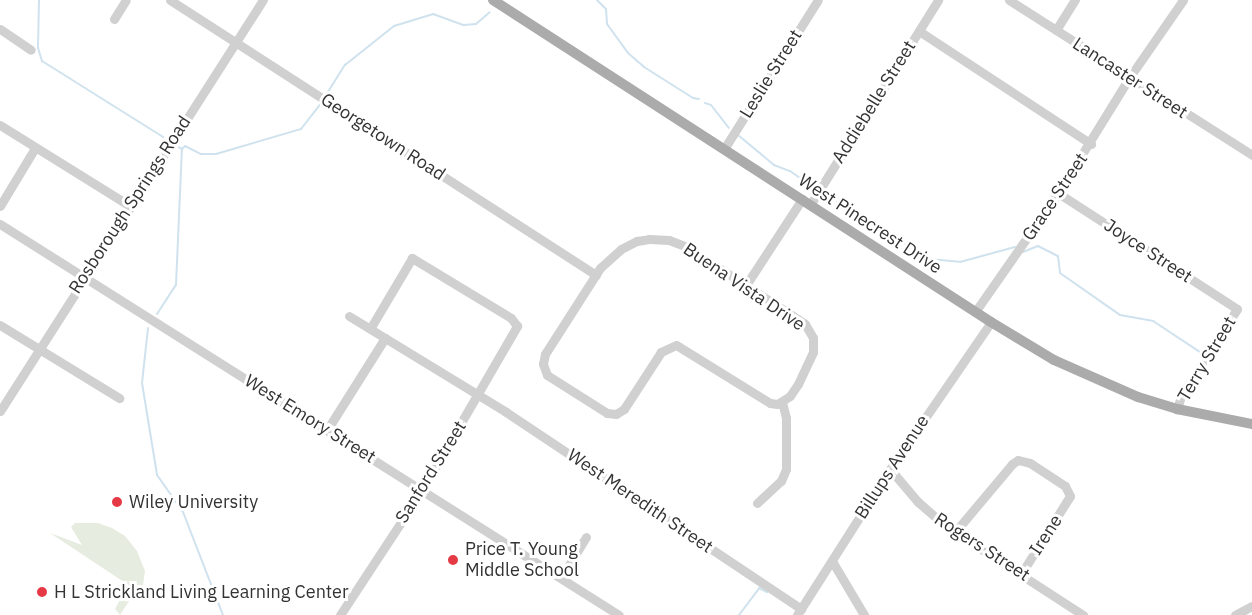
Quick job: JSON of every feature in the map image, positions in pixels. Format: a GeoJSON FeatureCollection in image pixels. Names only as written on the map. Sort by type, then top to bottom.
{"type":"FeatureCollection","features":[{"type":"Feature","properties":{"kind":"main road","name":"West Pinecrest Drive"},"geometry":{"type":"LineString","coordinates":[[493,0],[975,312],[1077,372],[1138,397],[1177,409],[1252,424]]}},
{"type":"Feature","properties":{"kind":"street"},"geometry":{"type":"LineString","coordinates":[[114,20],[126,0]]}},
{"type":"Feature","properties":{"kind":"street","name":"Georgetown Road"},"geometry":{"type":"LineString","coordinates":[[170,0],[596,275]]}},
{"type":"Feature","properties":{"kind":"street","name":"Rosborough Springs Road"},"geometry":{"type":"LineString","coordinates":[[0,411],[38,348],[263,0]]}},
{"type":"Feature","properties":{"kind":"street","name":"Leslie Street"},"geometry":{"type":"LineString","coordinates":[[724,148],[818,0]]}},
{"type":"Feature","properties":{"kind":"street","name":"Addiebelle Street"},"geometry":{"type":"LineString","coordinates":[[746,285],[806,202],[938,0]]}},
{"type":"Feature","properties":{"kind":"street","name":"Lancaster Street"},"geometry":{"type":"LineString","coordinates":[[1009,0],[1252,155]]}},
{"type":"Feature","properties":{"kind":"street"},"geometry":{"type":"LineString","coordinates":[[1056,30],[1075,0]]}},
{"type":"Feature","properties":{"kind":"street","name":"Grace Street"},"geometry":{"type":"LineString","coordinates":[[975,312],[1058,193],[1130,78],[1183,0]]}},
{"type":"Feature","properties":{"kind":"street"},"geometry":{"type":"LineString","coordinates":[[0,29],[31,50]]}},
{"type":"Feature","properties":{"kind":"street"},"geometry":{"type":"LineString","coordinates":[[919,31],[1090,144]]}},
{"type":"Feature","properties":{"kind":"street"},"geometry":{"type":"LineString","coordinates":[[0,125],[130,206]]}},
{"type":"Feature","properties":{"kind":"street"},"geometry":{"type":"LineString","coordinates":[[0,206],[35,148]]}},
{"type":"Feature","properties":{"kind":"street","name":"Joyce Street"},"geometry":{"type":"LineString","coordinates":[[1058,193],[1237,309]]}},
{"type":"Feature","properties":{"kind":"street","name":"West Emory Street"},"geometry":{"type":"LineString","coordinates":[[0,224],[619,615]]}},
{"type":"Feature","properties":{"kind":"street","name":"Buena Vista Drive"},"geometry":{"type":"LineString","coordinates":[[656,239],[686,246],[801,321],[813,338],[812,356],[798,384],[782,402],[777,404],[766,401],[676,345],[661,351],[627,405],[616,414],[607,413],[551,378],[543,368],[545,354],[596,275],[621,249],[637,241],[656,239]]}},
{"type":"Feature","properties":{"kind":"street","name":"Sanford Street"},"geometry":{"type":"LineString","coordinates":[[340,615],[422,490],[517,326],[511,318],[412,258],[370,330]]}},
{"type":"Feature","properties":{"kind":"street","name":"Terry Street"},"geometry":{"type":"LineString","coordinates":[[1177,409],[1181,396],[1237,309]]}},
{"type":"Feature","properties":{"kind":"street","name":"West Meredith Street"},"geometry":{"type":"LineString","coordinates":[[349,316],[631,494],[799,612]]}},
{"type":"Feature","properties":{"kind":"street","name":"Billups Avenue"},"geometry":{"type":"LineString","coordinates":[[799,612],[890,469],[991,322]]}},
{"type":"Feature","properties":{"kind":"street"},"geometry":{"type":"LineString","coordinates":[[0,324],[119,398]]}},
{"type":"Feature","properties":{"kind":"street"},"geometry":{"type":"LineString","coordinates":[[327,430],[385,338]]}},
{"type":"Feature","properties":{"kind":"street"},"geometry":{"type":"LineString","coordinates":[[757,503],[781,481],[786,469],[786,418],[782,402]]}},
{"type":"Feature","properties":{"kind":"street","name":"Irene"},"geometry":{"type":"LineString","coordinates":[[955,532],[1012,464],[1018,460],[1030,463],[1065,486],[1070,496],[1021,574]]}},
{"type":"Feature","properties":{"kind":"street","name":"Rogers Street"},"geometry":{"type":"LineString","coordinates":[[890,469],[918,502],[955,532],[1083,615]]}},
{"type":"Feature","properties":{"kind":"street"},"geometry":{"type":"LineString","coordinates":[[561,578],[586,537]]}},
{"type":"Feature","properties":{"kind":"street"},"geometry":{"type":"LineString","coordinates":[[832,561],[864,615]]}},
{"type":"Feature","properties":{"kind":"street"},"geometry":{"type":"LineString","coordinates":[[1235,615],[1252,606]]}},
{"type":"Feature","properties":{"kind":"shaded area"},"geometry":{"type":"Polygon","coordinates":[[[75,523],[98,523],[112,528],[125,536],[137,551],[145,571],[142,592],[137,589],[120,615],[115,609],[121,598],[127,602],[133,594],[128,590],[130,586],[50,533],[82,545],[71,527],[75,523]]]}},
{"type":"Feature","properties":{"kind":"waterway"},"geometry":{"type":"LineString","coordinates":[[39,0],[38,48],[42,61],[163,137]]}},
{"type":"Feature","properties":{"kind":"waterway"},"geometry":{"type":"LineString","coordinates":[[597,0],[606,9],[607,24],[628,53],[644,67],[693,98],[699,99]]}},
{"type":"Feature","properties":{"kind":"waterway"},"geometry":{"type":"LineString","coordinates":[[326,95],[345,65],[394,26],[433,14],[464,25],[476,24],[490,12]]}},
{"type":"Feature","properties":{"kind":"waterway"},"geometry":{"type":"LineString","coordinates":[[182,149],[185,146],[201,154],[216,154],[301,129],[322,102]]}},
{"type":"Feature","properties":{"kind":"waterway"},"geometry":{"type":"LineString","coordinates":[[705,103],[711,105],[729,128]]}},
{"type":"Feature","properties":{"kind":"waterway"},"geometry":{"type":"LineString","coordinates":[[738,135],[774,165],[790,171],[814,188]]}},
{"type":"Feature","properties":{"kind":"waterway"},"geometry":{"type":"LineString","coordinates":[[157,314],[176,285],[182,149],[178,147]]}},
{"type":"Feature","properties":{"kind":"waterway"},"geometry":{"type":"LineString","coordinates":[[824,194],[928,259],[960,262],[1015,247]]}},
{"type":"Feature","properties":{"kind":"waterway"},"geometry":{"type":"LineString","coordinates":[[1023,252],[1038,246],[1058,256],[1060,273],[1120,315],[1153,321],[1200,352]]}},
{"type":"Feature","properties":{"kind":"waterway"},"geometry":{"type":"LineString","coordinates":[[148,328],[142,383],[157,475],[183,512],[223,615]]}},
{"type":"Feature","properties":{"kind":"waterway"},"geometry":{"type":"LineString","coordinates":[[739,615],[759,588],[767,592]]}},
{"type":"Feature","properties":{"kind":"place","name":"Wiley University"},"geometry":{"type":"Point","coordinates":[117,502]}},
{"type":"Feature","properties":{"kind":"place","name":"Price T. Young Middle School"},"geometry":{"type":"Point","coordinates":[453,560]}},
{"type":"Feature","properties":{"kind":"place","name":"H L Strickland Living Learning Center"},"geometry":{"type":"Point","coordinates":[42,592]}}]}
